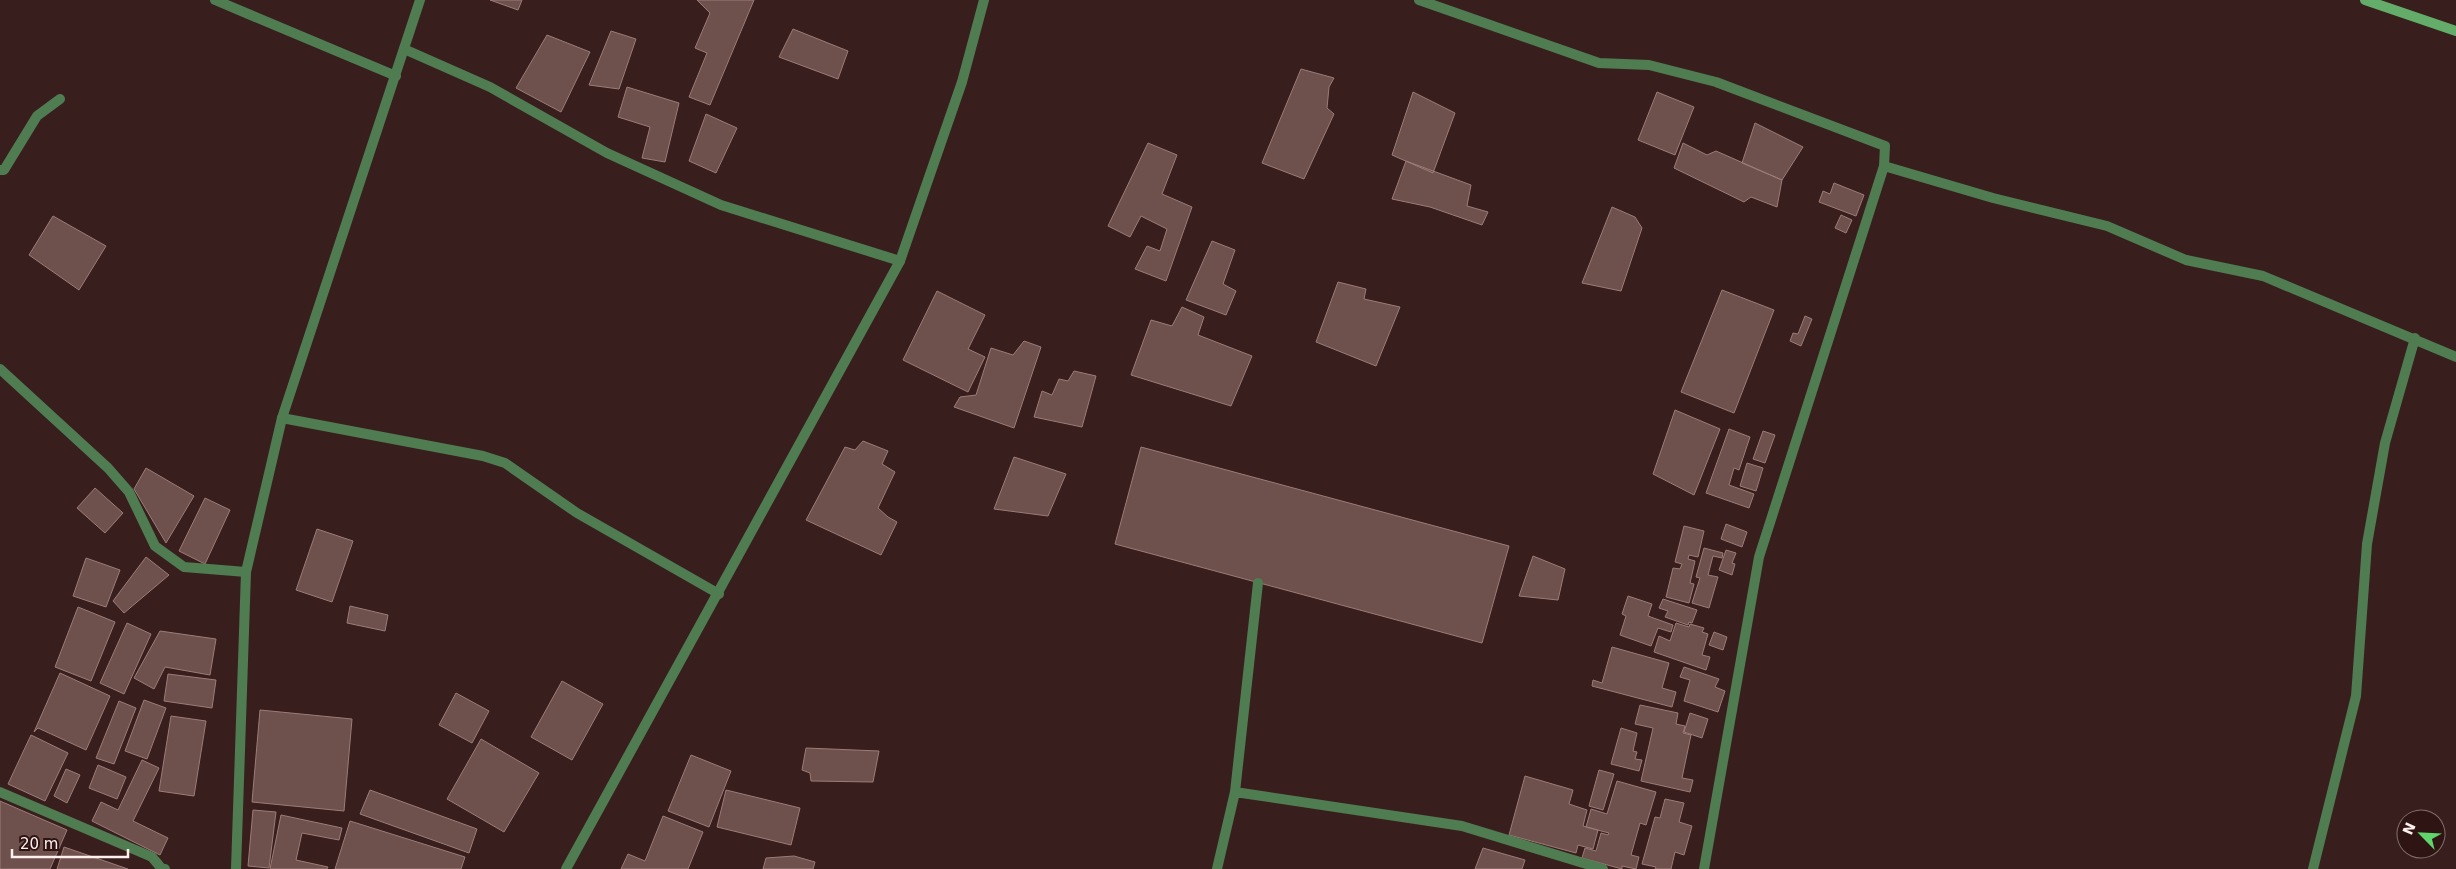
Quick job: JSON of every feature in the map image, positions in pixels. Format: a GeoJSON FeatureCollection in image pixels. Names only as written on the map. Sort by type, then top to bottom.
{"type":"FeatureCollection","features":[{"type":"Feature","properties":{"kind":"main road"},"geometry":{"type":"LineString","coordinates":[[2365,0],[2456,31]]}},
{"type":"Feature","properties":{"kind":"street"},"geometry":{"type":"LineString","coordinates":[[215,0],[396,76]]}},
{"type":"Feature","properties":{"kind":"street"},"geometry":{"type":"LineString","coordinates":[[236,869],[246,572],[282,418],[420,0]]}},
{"type":"Feature","properties":{"kind":"street"},"geometry":{"type":"LineString","coordinates":[[566,869],[719,594],[900,261],[962,82],[984,0]]}},
{"type":"Feature","properties":{"kind":"street"},"geometry":{"type":"LineString","coordinates":[[1419,0],[1599,63],[1649,65],[1716,82],[1885,146],[1884,166],[1759,557],[1704,869]]}},
{"type":"Feature","properties":{"kind":"street"},"geometry":{"type":"LineString","coordinates":[[404,49],[490,87],[607,153],[721,206],[900,261]]}},
{"type":"Feature","properties":{"kind":"street"},"geometry":{"type":"LineString","coordinates":[[0,170],[4,170],[37,116],[60,99]]}},
{"type":"Feature","properties":{"kind":"street"},"geometry":{"type":"LineString","coordinates":[[1884,166],[1993,198],[2107,226],[2186,260],[2263,276],[2415,338],[2456,357]]}},
{"type":"Feature","properties":{"kind":"street"},"geometry":{"type":"LineString","coordinates":[[2313,869],[2356,696],[2366,544],[2385,443],[2415,338]]}},
{"type":"Feature","properties":{"kind":"street"},"geometry":{"type":"LineString","coordinates":[[0,369],[108,468],[129,492],[155,546],[184,566],[246,572]]}},
{"type":"Feature","properties":{"kind":"street"},"geometry":{"type":"LineString","coordinates":[[282,418],[483,456],[505,463],[577,513],[719,594]]}},
{"type":"Feature","properties":{"kind":"street"},"geometry":{"type":"LineString","coordinates":[[1217,869],[1235,792],[1258,583]]}},
{"type":"Feature","properties":{"kind":"street"},"geometry":{"type":"LineString","coordinates":[[0,792],[152,857],[162,869],[165,869]]}},
{"type":"Feature","properties":{"kind":"street"},"geometry":{"type":"LineString","coordinates":[[1235,792],[1462,826],[1603,869]]}},
{"type":"Feature","properties":{"kind":"building"},"geometry":{"type":"Polygon","coordinates":[[[490,0],[522,0],[518,10],[490,0]]]}},
{"type":"Feature","properties":{"kind":"building"},"geometry":{"type":"Polygon","coordinates":[[[697,0],[754,0],[710,105],[689,97],[707,53],[695,48],[710,13],[697,0]]]}},
{"type":"Feature","properties":{"kind":"building"},"geometry":{"type":"Polygon","coordinates":[[[793,29],[848,51],[838,79],[779,57],[793,29]]]}},
{"type":"Feature","properties":{"kind":"building"},"geometry":{"type":"Polygon","coordinates":[[[611,31],[636,39],[619,89],[589,85],[611,31]]]}},
{"type":"Feature","properties":{"kind":"building"},"geometry":{"type":"Polygon","coordinates":[[[547,35],[590,52],[561,112],[516,88],[547,35]]]}},
{"type":"Feature","properties":{"kind":"building"},"geometry":{"type":"Polygon","coordinates":[[[1301,69],[1334,78],[1329,87],[1327,108],[1334,114],[1304,179],[1262,163],[1301,69]]]}},
{"type":"Feature","properties":{"kind":"building"},"geometry":{"type":"Polygon","coordinates":[[[627,87],[679,103],[665,162],[642,158],[650,127],[618,117],[627,87]]]}},
{"type":"Feature","properties":{"kind":"building"},"geometry":{"type":"Polygon","coordinates":[[[1413,92],[1455,113],[1433,173],[1392,155],[1413,92]]]}},
{"type":"Feature","properties":{"kind":"building"},"geometry":{"type":"Polygon","coordinates":[[[1657,92],[1694,107],[1675,155],[1638,140],[1657,92]]]}},
{"type":"Feature","properties":{"kind":"building"},"geometry":{"type":"Polygon","coordinates":[[[706,114],[737,128],[716,173],[689,161],[706,114]]]}},
{"type":"Feature","properties":{"kind":"building"},"geometry":{"type":"Polygon","coordinates":[[[1755,123],[1803,147],[1782,180],[1742,163],[1755,123]]]}},
{"type":"Feature","properties":{"kind":"building"},"geometry":{"type":"Polygon","coordinates":[[[1148,143],[1177,155],[1162,194],[1192,207],[1166,281],[1135,269],[1147,246],[1160,251],[1167,229],[1141,216],[1130,237],[1108,226],[1148,143]]]}},
{"type":"Feature","properties":{"kind":"building"},"geometry":{"type":"Polygon","coordinates":[[[1683,143],[1707,155],[1716,151],[1782,180],[1777,207],[1751,197],[1744,202],[1674,168],[1683,143]]]}},
{"type":"Feature","properties":{"kind":"building"},"geometry":{"type":"Polygon","coordinates":[[[1406,161],[1471,185],[1467,206],[1488,212],[1482,225],[1430,207],[1392,199],[1406,161]]]}},
{"type":"Feature","properties":{"kind":"building"},"geometry":{"type":"Polygon","coordinates":[[[1834,183],[1864,195],[1856,216],[1819,202],[1823,191],[1830,194],[1834,183]]]}},
{"type":"Feature","properties":{"kind":"building"},"geometry":{"type":"Polygon","coordinates":[[[1612,207],[1635,217],[1642,228],[1621,291],[1582,283],[1612,207]]]}},
{"type":"Feature","properties":{"kind":"building"},"geometry":{"type":"Polygon","coordinates":[[[1841,215],[1852,220],[1846,233],[1835,228],[1841,215]]]}},
{"type":"Feature","properties":{"kind":"building"},"geometry":{"type":"Polygon","coordinates":[[[53,216],[106,246],[79,290],[29,255],[53,216]]]}},
{"type":"Feature","properties":{"kind":"building"},"geometry":{"type":"Polygon","coordinates":[[[1212,241],[1235,250],[1223,284],[1236,291],[1226,315],[1186,300],[1212,241]]]}},
{"type":"Feature","properties":{"kind":"building"},"geometry":{"type":"Polygon","coordinates":[[[1338,282],[1366,289],[1364,299],[1400,307],[1376,366],[1316,342],[1338,282]]]}},
{"type":"Feature","properties":{"kind":"building"},"geometry":{"type":"Polygon","coordinates":[[[1722,290],[1774,310],[1734,413],[1681,392],[1722,290]]]}},
{"type":"Feature","properties":{"kind":"building"},"geometry":{"type":"Polygon","coordinates":[[[937,291],[985,315],[968,349],[985,357],[968,392],[903,360],[937,291]]]}},
{"type":"Feature","properties":{"kind":"building"},"geometry":{"type":"Polygon","coordinates":[[[1182,307],[1204,317],[1198,335],[1252,356],[1231,406],[1131,375],[1151,320],[1172,326],[1182,307]]]}},
{"type":"Feature","properties":{"kind":"building"},"geometry":{"type":"Polygon","coordinates":[[[1805,316],[1812,319],[1801,346],[1790,341],[1793,333],[1798,334],[1805,316]]]}},
{"type":"Feature","properties":{"kind":"building"},"geometry":{"type":"Polygon","coordinates":[[[1024,341],[1041,347],[1014,428],[954,407],[960,397],[976,395],[991,348],[1013,355],[1024,341]]]}},
{"type":"Feature","properties":{"kind":"building"},"geometry":{"type":"Polygon","coordinates":[[[1074,371],[1096,376],[1082,427],[1034,417],[1042,391],[1052,395],[1059,379],[1068,381],[1074,371]]]}},
{"type":"Feature","properties":{"kind":"building"},"geometry":{"type":"Polygon","coordinates":[[[1675,410],[1720,429],[1694,495],[1653,474],[1675,410]]]}},
{"type":"Feature","properties":{"kind":"building"},"geometry":{"type":"Polygon","coordinates":[[[1729,429],[1750,437],[1739,470],[1734,468],[1729,485],[1754,494],[1749,508],[1706,493],[1729,429]]]}},
{"type":"Feature","properties":{"kind":"building"},"geometry":{"type":"Polygon","coordinates":[[[1763,431],[1775,435],[1765,463],[1753,459],[1763,431]]]}},
{"type":"Feature","properties":{"kind":"building"},"geometry":{"type":"Polygon","coordinates":[[[863,441],[888,451],[882,464],[895,472],[878,508],[897,522],[881,555],[806,520],[845,447],[855,450],[863,441]]]}},
{"type":"Feature","properties":{"kind":"building"},"geometry":{"type":"Polygon","coordinates":[[[1141,447],[1509,546],[1482,643],[1115,544],[1141,447]]]}},
{"type":"Feature","properties":{"kind":"building"},"geometry":{"type":"Polygon","coordinates":[[[1014,457],[1066,474],[1048,516],[994,509],[1014,457]]]}},
{"type":"Feature","properties":{"kind":"building"},"geometry":{"type":"Polygon","coordinates":[[[1747,463],[1763,468],[1756,491],[1740,486],[1747,463]]]}},
{"type":"Feature","properties":{"kind":"building"},"geometry":{"type":"Polygon","coordinates":[[[146,468],[194,496],[166,543],[134,489],[146,468]]]}},
{"type":"Feature","properties":{"kind":"building"},"geometry":{"type":"Polygon","coordinates":[[[95,488],[123,513],[105,533],[77,508],[95,488]]]}},
{"type":"Feature","properties":{"kind":"building"},"geometry":{"type":"Polygon","coordinates":[[[205,498],[230,510],[205,564],[179,551],[205,498]]]}},
{"type":"Feature","properties":{"kind":"building"},"geometry":{"type":"Polygon","coordinates":[[[1726,524],[1747,532],[1742,547],[1721,539],[1726,524]]]}},
{"type":"Feature","properties":{"kind":"building"},"geometry":{"type":"Polygon","coordinates":[[[1684,526],[1704,531],[1698,557],[1689,555],[1688,559],[1695,561],[1690,583],[1694,584],[1689,603],[1666,597],[1673,568],[1680,569],[1682,564],[1675,562],[1684,526]]]}},
{"type":"Feature","properties":{"kind":"building"},"geometry":{"type":"Polygon","coordinates":[[[317,529],[353,541],[332,602],[296,590],[317,529]]]}},
{"type":"Feature","properties":{"kind":"building"},"geometry":{"type":"Polygon","coordinates":[[[1704,548],[1723,553],[1722,558],[1713,556],[1708,575],[1718,577],[1709,608],[1692,603],[1700,578],[1696,577],[1704,548]]]}},
{"type":"Feature","properties":{"kind":"building"},"geometry":{"type":"Polygon","coordinates":[[[1726,550],[1736,553],[1732,563],[1735,564],[1732,575],[1719,570],[1726,550]]]}},
{"type":"Feature","properties":{"kind":"building"},"geometry":{"type":"Polygon","coordinates":[[[1533,556],[1565,569],[1558,600],[1519,596],[1533,556]]]}},
{"type":"Feature","properties":{"kind":"building"},"geometry":{"type":"Polygon","coordinates":[[[146,557],[169,575],[124,613],[113,601],[146,557]]]}},
{"type":"Feature","properties":{"kind":"building"},"geometry":{"type":"Polygon","coordinates":[[[86,558],[120,570],[106,607],[73,596],[86,558]]]}},
{"type":"Feature","properties":{"kind":"building"},"geometry":{"type":"Polygon","coordinates":[[[1628,596],[1652,604],[1648,616],[1673,625],[1671,632],[1658,628],[1651,646],[1620,635],[1626,616],[1622,614],[1628,596]]]}},
{"type":"Feature","properties":{"kind":"building"},"geometry":{"type":"Polygon","coordinates":[[[1663,599],[1697,610],[1692,623],[1689,622],[1688,625],[1665,617],[1668,611],[1659,608],[1663,599]]]}},
{"type":"Feature","properties":{"kind":"building"},"geometry":{"type":"Polygon","coordinates":[[[350,606],[388,615],[385,631],[347,623],[350,606]]]}},
{"type":"Feature","properties":{"kind":"building"},"geometry":{"type":"Polygon","coordinates":[[[78,607],[115,622],[91,681],[55,667],[78,607]]]}},
{"type":"Feature","properties":{"kind":"building"},"geometry":{"type":"Polygon","coordinates":[[[127,623],[151,634],[124,694],[100,683],[127,623]]]}},
{"type":"Feature","properties":{"kind":"building"},"geometry":{"type":"Polygon","coordinates":[[[1676,623],[1689,627],[1690,624],[1704,628],[1702,632],[1708,634],[1702,655],[1710,657],[1706,670],[1654,652],[1659,636],[1670,641],[1676,623]]]}},
{"type":"Feature","properties":{"kind":"building"},"geometry":{"type":"Polygon","coordinates":[[[160,631],[216,639],[210,675],[165,667],[154,689],[134,678],[160,631]]]}},
{"type":"Feature","properties":{"kind":"building"},"geometry":{"type":"Polygon","coordinates":[[[1714,632],[1727,637],[1723,650],[1709,645],[1714,632]]]}},
{"type":"Feature","properties":{"kind":"building"},"geometry":{"type":"Polygon","coordinates":[[[1612,647],[1669,663],[1662,688],[1676,692],[1672,707],[1592,686],[1593,680],[1602,683],[1612,647]]]}},
{"type":"Feature","properties":{"kind":"building"},"geometry":{"type":"Polygon","coordinates":[[[1684,667],[1719,679],[1715,687],[1725,691],[1718,712],[1684,701],[1690,680],[1680,677],[1684,667]]]}},
{"type":"Feature","properties":{"kind":"building"},"geometry":{"type":"Polygon","coordinates":[[[60,673],[110,696],[86,750],[38,728],[34,732],[60,673]]]}},
{"type":"Feature","properties":{"kind":"building"},"geometry":{"type":"Polygon","coordinates":[[[168,674],[216,680],[212,708],[164,701],[168,674]]]}},
{"type":"Feature","properties":{"kind":"building"},"geometry":{"type":"Polygon","coordinates":[[[562,681],[603,704],[572,760],[531,737],[562,681]]]}},
{"type":"Feature","properties":{"kind":"building"},"geometry":{"type":"Polygon","coordinates":[[[456,693],[489,711],[472,743],[439,725],[456,693]]]}},
{"type":"Feature","properties":{"kind":"building"},"geometry":{"type":"Polygon","coordinates":[[[144,700],[166,708],[147,759],[125,751],[144,700]]]}},
{"type":"Feature","properties":{"kind":"building"},"geometry":{"type":"Polygon","coordinates":[[[119,701],[136,708],[114,764],[96,758],[119,701]]]}},
{"type":"Feature","properties":{"kind":"building"},"geometry":{"type":"Polygon","coordinates":[[[1640,705],[1678,713],[1676,724],[1685,726],[1683,733],[1691,735],[1682,778],[1693,780],[1690,792],[1641,781],[1653,728],[1635,724],[1640,705]]]}},
{"type":"Feature","properties":{"kind":"building"},"geometry":{"type":"Polygon","coordinates":[[[260,710],[352,719],[344,811],[252,802],[260,710]]]}},
{"type":"Feature","properties":{"kind":"building"},"geometry":{"type":"Polygon","coordinates":[[[1690,713],[1708,719],[1702,738],[1684,732],[1690,713]]]}},
{"type":"Feature","properties":{"kind":"building"},"geometry":{"type":"Polygon","coordinates":[[[171,716],[206,721],[194,796],[159,791],[171,716]]]}},
{"type":"Feature","properties":{"kind":"building"},"geometry":{"type":"Polygon","coordinates":[[[1621,728],[1637,733],[1633,751],[1637,752],[1635,759],[1642,760],[1639,771],[1611,764],[1621,728]]]}},
{"type":"Feature","properties":{"kind":"building"},"geometry":{"type":"Polygon","coordinates":[[[31,735],[68,753],[45,801],[8,784],[31,735]]]}},
{"type":"Feature","properties":{"kind":"building"},"geometry":{"type":"Polygon","coordinates":[[[481,739],[539,773],[504,832],[447,799],[481,739]]]}},
{"type":"Feature","properties":{"kind":"building"},"geometry":{"type":"Polygon","coordinates":[[[806,748],[879,751],[873,782],[811,781],[810,773],[802,770],[806,748]]]}},
{"type":"Feature","properties":{"kind":"building"},"geometry":{"type":"Polygon","coordinates":[[[691,755],[731,771],[709,827],[668,811],[691,755]]]}},
{"type":"Feature","properties":{"kind":"building"},"geometry":{"type":"Polygon","coordinates":[[[142,760],[159,768],[133,821],[168,838],[160,855],[92,821],[101,802],[118,810],[142,760]]]}},
{"type":"Feature","properties":{"kind":"building"},"geometry":{"type":"Polygon","coordinates":[[[98,765],[126,777],[117,799],[89,788],[98,765]]]}},
{"type":"Feature","properties":{"kind":"building"},"geometry":{"type":"Polygon","coordinates":[[[66,769],[80,775],[67,803],[54,796],[66,769]]]}},
{"type":"Feature","properties":{"kind":"building"},"geometry":{"type":"Polygon","coordinates":[[[1599,770],[1614,774],[1603,810],[1589,806],[1599,770]]]}},
{"type":"Feature","properties":{"kind":"building"},"geometry":{"type":"Polygon","coordinates":[[[1525,776],[1573,790],[1569,804],[1587,810],[1583,826],[1598,830],[1593,849],[1578,845],[1576,853],[1509,835],[1525,776]]]}},
{"type":"Feature","properties":{"kind":"building"},"geometry":{"type":"Polygon","coordinates":[[[1617,781],[1656,792],[1646,825],[1640,823],[1631,855],[1639,857],[1636,869],[1622,866],[1622,869],[1582,858],[1585,848],[1596,851],[1601,833],[1608,835],[1609,833],[1586,827],[1591,809],[1607,814],[1617,781]]]}},
{"type":"Feature","properties":{"kind":"building"},"geometry":{"type":"Polygon","coordinates":[[[370,790],[477,829],[469,853],[360,814],[370,790]]]}},
{"type":"Feature","properties":{"kind":"building"},"geometry":{"type":"Polygon","coordinates":[[[726,790],[800,808],[791,845],[717,827],[726,790]]]}},
{"type":"Feature","properties":{"kind":"building"},"geometry":{"type":"Polygon","coordinates":[[[1665,799],[1684,803],[1679,822],[1692,826],[1684,855],[1675,852],[1671,869],[1655,869],[1656,867],[1642,864],[1655,817],[1660,818],[1665,799]]]}},
{"type":"Feature","properties":{"kind":"building"},"geometry":{"type":"Polygon","coordinates":[[[0,801],[67,830],[50,869],[0,869],[0,801]]]}},
{"type":"Feature","properties":{"kind":"building"},"geometry":{"type":"Polygon","coordinates":[[[253,810],[276,812],[269,868],[248,866],[253,810]]]}},
{"type":"Feature","properties":{"kind":"building"},"geometry":{"type":"Polygon","coordinates":[[[281,815],[342,828],[339,840],[302,833],[296,860],[328,867],[327,869],[270,869],[281,815]]]}},
{"type":"Feature","properties":{"kind":"building"},"geometry":{"type":"Polygon","coordinates":[[[663,816],[703,832],[688,869],[621,869],[628,854],[645,861],[663,816]]]}},
{"type":"Feature","properties":{"kind":"building"},"geometry":{"type":"Polygon","coordinates":[[[350,821],[465,857],[461,869],[335,869],[350,821]]]}},
{"type":"Feature","properties":{"kind":"building"},"geometry":{"type":"Polygon","coordinates":[[[64,847],[128,869],[57,869],[64,847]]]}},
{"type":"Feature","properties":{"kind":"building"},"geometry":{"type":"Polygon","coordinates":[[[1483,848],[1525,860],[1522,869],[1475,869],[1483,848]]]}},
{"type":"Feature","properties":{"kind":"building"},"geometry":{"type":"Polygon","coordinates":[[[794,856],[815,862],[813,869],[763,869],[766,858],[794,856]]]}}]}
